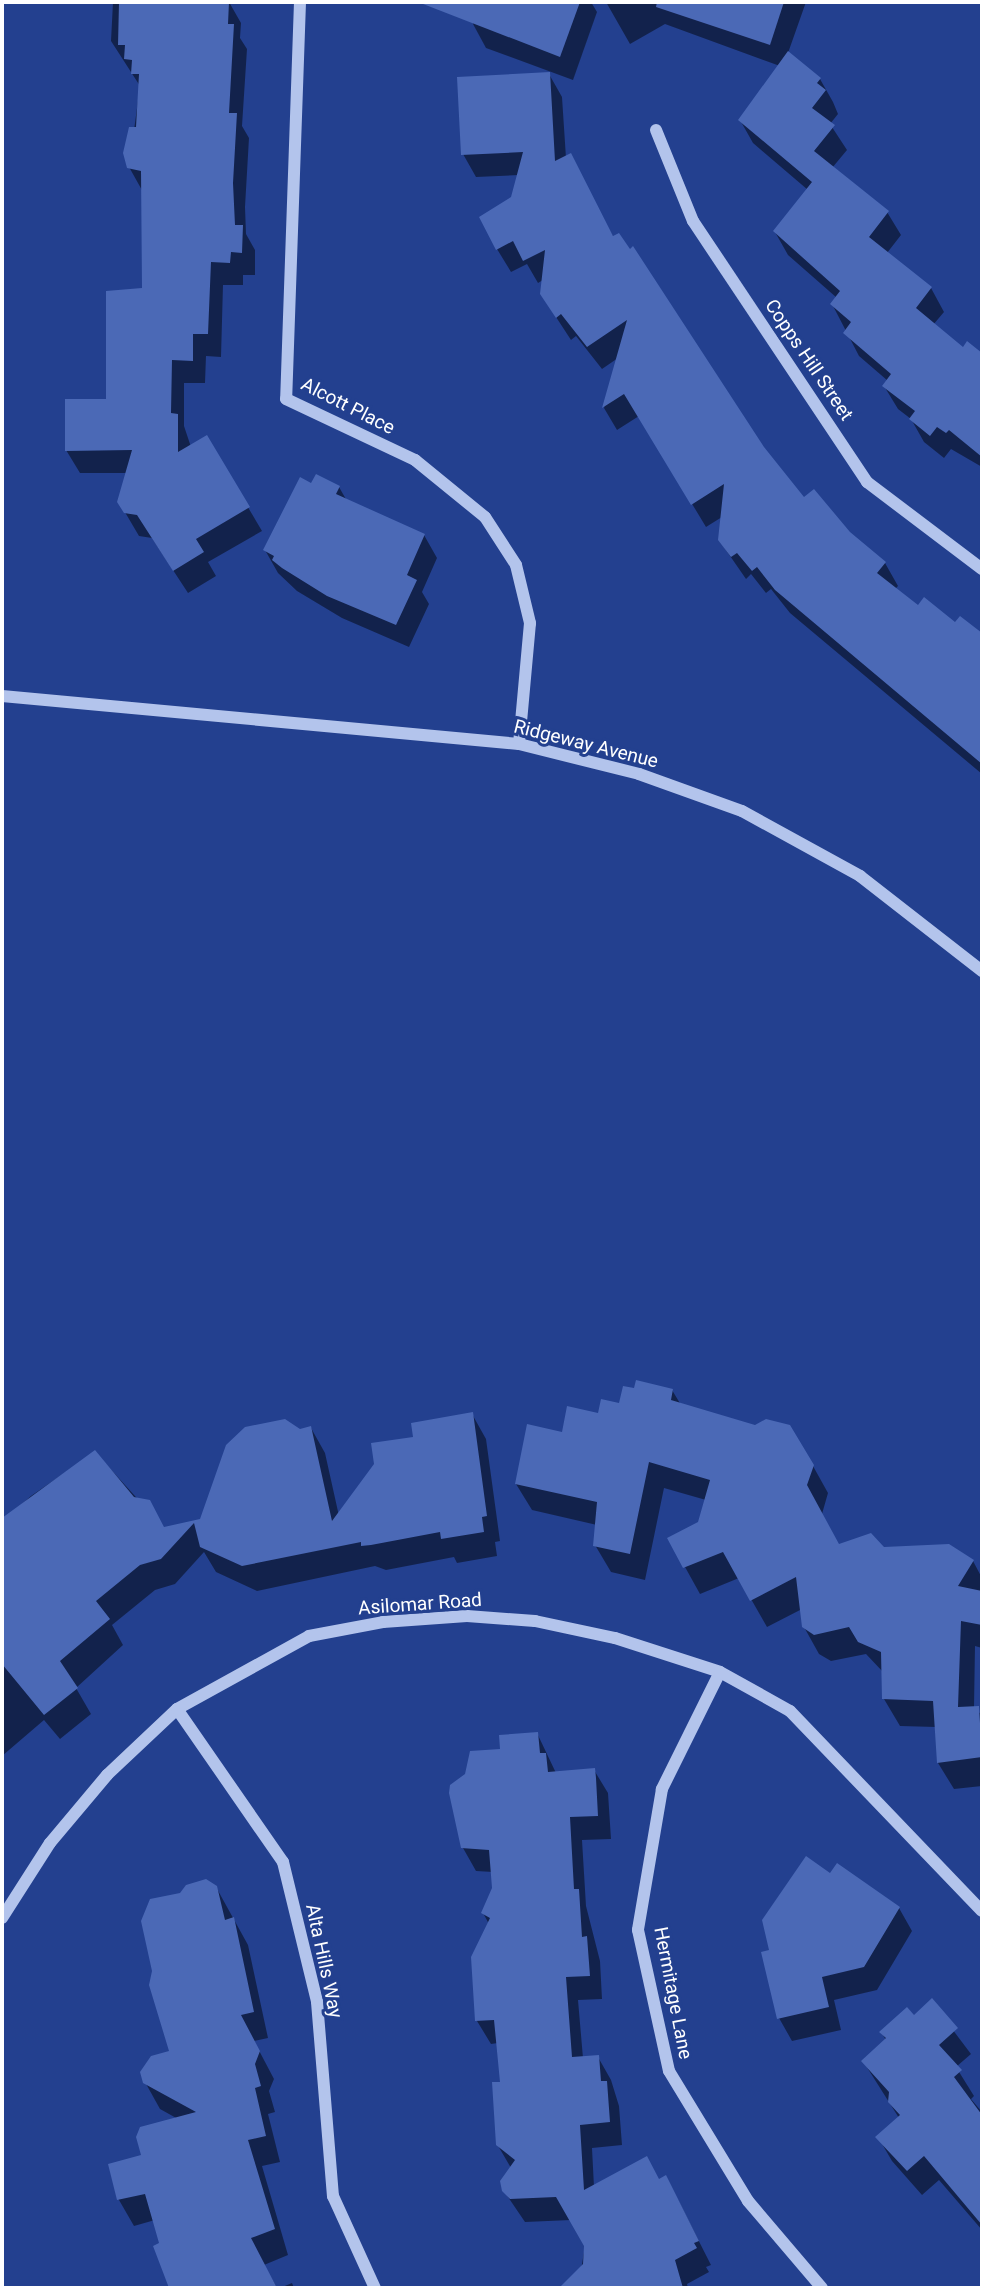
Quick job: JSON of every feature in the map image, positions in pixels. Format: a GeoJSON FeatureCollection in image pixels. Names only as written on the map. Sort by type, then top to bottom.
{"type":"FeatureCollection","features":[{"type":"Feature","properties":{"kind":"street","name":"Alcott Place"},"geometry":{"type":"LineString","coordinates":[[300,2],[286,399],[415,460],[485,517],[516,565],[530,623],[519,744]]}},
{"type":"Feature","properties":{"kind":"street","name":"Copps Hill Street"},"geometry":{"type":"LineString","coordinates":[[656,130],[693,221],[867,482],[982,569]]}},
{"type":"Feature","properties":{"kind":"street","name":"Ridgeway Avenue"},"geometry":{"type":"LineString","coordinates":[[2,696],[519,744],[639,774],[742,811],[860,876],[982,971]]}},
{"type":"Feature","properties":{"kind":"street","name":"Asilomar Road"},"geometry":{"type":"LineString","coordinates":[[2,1918],[50,1843],[83,1804],[177,1709],[309,1636],[383,1622],[455,1617],[535,1621],[615,1638],[720,1672],[790,1712],[982,1911]]}},
{"type":"Feature","properties":{"kind":"street","name":"Hermitage Lane"},"geometry":{"type":"LineString","coordinates":[[720,1672],[662,1789],[638,1930],[669,2071],[748,2201],[822,2288]]}},
{"type":"Feature","properties":{"kind":"street","name":"Alta Hills Way"},"geometry":{"type":"LineString","coordinates":[[177,1709],[283,1862],[317,2001],[333,2196],[375,2288]]}},
{"type":"Feature","properties":{"kind":"building"},"geometry":{"type":"Polygon","coordinates":[[[119,2],[229,2],[228,24],[234,24],[229,113],[237,113],[233,183],[235,225],[243,225],[242,253],[231,252],[230,263],[211,262],[208,334],[193,334],[193,361],[172,360],[171,413],[178,414],[178,452],[207,435],[250,507],[196,539],[204,552],[173,571],[137,515],[124,513],[117,502],[132,450],[65,451],[65,399],[106,399],[106,291],[142,288],[141,171],[127,168],[123,153],[129,127],[136,127],[139,74],[131,74],[132,60],[124,59],[125,45],[118,45],[119,2]]]}},
{"type":"Feature","properties":{"kind":"building"},"geometry":{"type":"Polygon","coordinates":[[[418,2],[580,2],[560,57],[418,2]]]}},
{"type":"Feature","properties":{"kind":"building"},"geometry":{"type":"Polygon","coordinates":[[[657,2],[784,2],[770,45],[656,7],[657,2]]]}},
{"type":"Feature","properties":{"kind":"building"},"geometry":{"type":"Polygon","coordinates":[[[788,51],[821,78],[817,83],[826,90],[812,108],[835,125],[814,151],[889,211],[869,237],[932,287],[916,308],[963,347],[967,341],[982,353],[982,457],[949,430],[946,433],[937,427],[930,436],[909,419],[915,411],[882,386],[891,374],[843,333],[851,322],[830,304],[840,291],[773,231],[812,182],[738,120],[788,51]]]}},
{"type":"Feature","properties":{"kind":"building"},"geometry":{"type":"Polygon","coordinates":[[[550,72],[555,161],[571,153],[613,236],[619,233],[630,249],[633,246],[764,447],[804,497],[814,489],[850,532],[886,562],[877,573],[918,605],[924,597],[955,622],[960,616],[982,633],[982,764],[775,590],[757,567],[752,571],[737,553],[731,557],[718,540],[724,484],[691,505],[624,394],[602,408],[627,320],[587,347],[561,314],[556,318],[540,294],[545,250],[523,261],[513,241],[496,250],[479,217],[511,197],[523,152],[461,155],[457,77],[550,72]]]}},
{"type":"Feature","properties":{"kind":"building"},"geometry":{"type":"Polygon","coordinates":[[[316,474],[340,486],[336,494],[425,534],[407,575],[417,580],[396,625],[327,596],[282,568],[272,560],[274,556],[263,550],[300,477],[311,483],[316,474]]]}},
{"type":"Feature","properties":{"kind":"building"},"geometry":{"type":"Polygon","coordinates":[[[636,1380],[673,1389],[671,1400],[755,1425],[766,1419],[790,1425],[814,1465],[807,1485],[839,1544],[871,1533],[884,1547],[949,1544],[974,1560],[958,1586],[982,1591],[982,1625],[961,1621],[958,1707],[979,1706],[982,1757],[937,1763],[933,1701],[882,1699],[881,1652],[858,1642],[849,1627],[814,1635],[802,1627],[796,1577],[750,1601],[723,1552],[683,1568],[667,1538],[698,1522],[710,1480],[649,1462],[630,1554],[593,1546],[597,1502],[515,1484],[527,1424],[562,1432],[567,1406],[598,1413],[601,1399],[619,1403],[623,1386],[634,1388],[636,1380]]]}},
{"type":"Feature","properties":{"kind":"building"},"geometry":{"type":"Polygon","coordinates":[[[473,1412],[487,1516],[482,1517],[484,1532],[441,1539],[440,1532],[361,1546],[361,1542],[242,1566],[200,1547],[194,1523],[161,1559],[140,1565],[96,1601],[110,1619],[60,1661],[78,1688],[44,1715],[2,1664],[2,1518],[95,1450],[134,1497],[150,1500],[164,1527],[200,1519],[226,1445],[245,1427],[285,1419],[300,1429],[311,1426],[332,1521],[374,1464],[371,1443],[413,1437],[411,1423],[473,1412]]]}},
{"type":"Feature","properties":{"kind":"building"},"geometry":{"type":"Polygon","coordinates":[[[538,1732],[540,1753],[546,1753],[548,1772],[595,1768],[598,1816],[570,1817],[574,1889],[579,1889],[582,1937],[587,1936],[590,1976],[566,1977],[572,2057],[599,2055],[601,2081],[607,2081],[610,2122],[580,2125],[584,2190],[647,2156],[659,2179],[666,2175],[699,2241],[694,2243],[697,2248],[675,2260],[683,2288],[559,2288],[583,2264],[584,2246],[556,2197],[510,2199],[502,2191],[500,2181],[515,2160],[496,2145],[492,2082],[500,2082],[494,2020],[475,2021],[471,1957],[490,1918],[481,1913],[492,1888],[489,1850],[461,1848],[449,1793],[450,1785],[465,1774],[470,1751],[500,1749],[499,1735],[538,1732]]]}},
{"type":"Feature","properties":{"kind":"building"},"geometry":{"type":"Polygon","coordinates":[[[806,1856],[830,1873],[837,1863],[900,1907],[864,1967],[822,1977],[829,2007],[777,2019],[761,1952],[769,1950],[762,1920],[806,1856]]]}},
{"type":"Feature","properties":{"kind":"building"},"geometry":{"type":"Polygon","coordinates":[[[206,1879],[217,1886],[225,1920],[234,1917],[254,2012],[241,2015],[260,2051],[255,2064],[261,2086],[255,2088],[266,2136],[248,2140],[275,2229],[251,2238],[277,2288],[169,2288],[153,2246],[159,2243],[145,2194],[117,2200],[108,2164],[141,2155],[136,2137],[140,2127],[196,2112],[143,2083],[140,2072],[151,2056],[169,2051],[149,1985],[152,1971],[141,1921],[150,1899],[180,1893],[186,1885],[206,1879]]]}},
{"type":"Feature","properties":{"kind":"building"},"geometry":{"type":"Polygon","coordinates":[[[932,1998],[958,2028],[939,2045],[962,2070],[954,2077],[982,2115],[982,2225],[924,2156],[907,2171],[875,2137],[900,2115],[888,2102],[889,2092],[861,2061],[886,2038],[879,2032],[907,2007],[914,2015],[932,1998]]]}}]}
